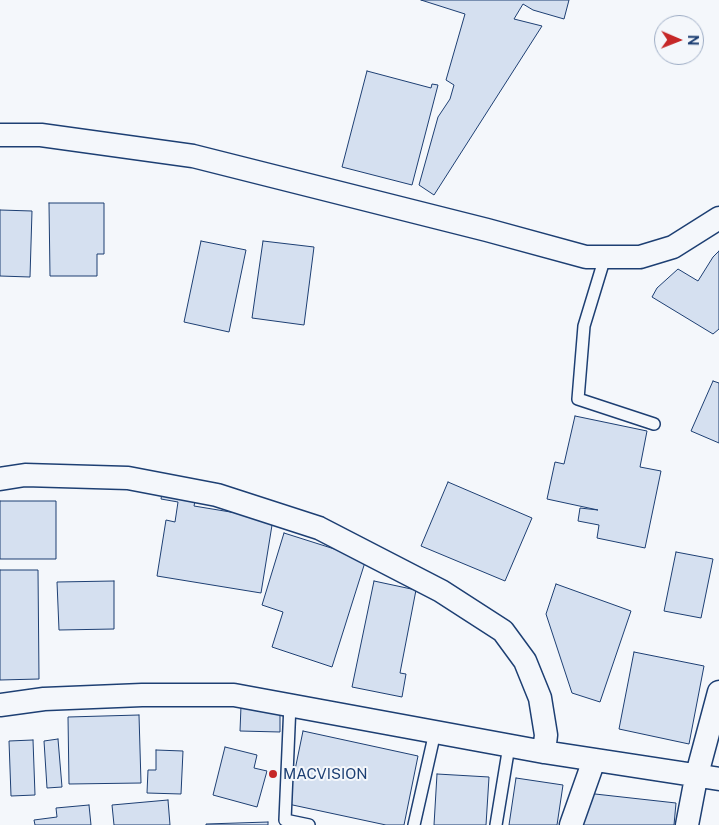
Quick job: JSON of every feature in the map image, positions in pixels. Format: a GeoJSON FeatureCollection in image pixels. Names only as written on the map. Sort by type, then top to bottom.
{"type":"FeatureCollection","features":[{"type":"Feature","properties":{"kind":"street"},"geometry":{"type":"LineString","coordinates":[[0,135],[50,136],[194,156],[354,198],[487,230],[586,258],[640,257],[673,247],[719,218]]}},
{"type":"Feature","properties":{"kind":"street"},"geometry":{"type":"LineString","coordinates":[[0,479],[25,475],[128,478],[217,495],[319,528],[441,591],[502,631],[525,661],[540,698],[546,735],[544,752]]}},
{"type":"Feature","properties":{"kind":"street"},"geometry":{"type":"LineString","coordinates":[[687,825],[696,778],[719,692]]}},
{"type":"Feature","properties":{"kind":"street"},"geometry":{"type":"LineString","coordinates":[[0,705],[44,699],[142,695],[234,695],[509,746],[696,778],[719,780]]}},
{"type":"Feature","properties":{"kind":"street"},"geometry":{"type":"LineString","coordinates":[[571,825],[594,760]]}},
{"type":"Feature","properties":{"kind":"lane"},"geometry":{"type":"LineString","coordinates":[[605,257],[584,326],[578,399],[654,424]]}},
{"type":"Feature","properties":{"kind":"lane"},"geometry":{"type":"LineString","coordinates":[[290,704],[286,820],[309,825]]}},
{"type":"Feature","properties":{"kind":"lane"},"geometry":{"type":"LineString","coordinates":[[414,825],[435,732]]}},
{"type":"Feature","properties":{"kind":"lane"},"geometry":{"type":"LineString","coordinates":[[496,825],[509,746]]}},
{"type":"Feature","properties":{"kind":"building"},"geometry":{"type":"Polygon","coordinates":[[[421,0],[569,0],[564,19],[533,10],[523,4],[514,19],[542,26],[434,195],[419,185],[438,117],[450,99],[454,85],[446,80],[465,14],[421,0]]]}},
{"type":"Feature","properties":{"kind":"building"},"geometry":{"type":"Polygon","coordinates":[[[367,71],[431,88],[432,84],[438,85],[412,185],[342,167],[367,71]]]}},
{"type":"Feature","properties":{"kind":"building"},"geometry":{"type":"Polygon","coordinates":[[[49,203],[104,203],[104,254],[97,254],[97,276],[50,276],[49,203]]]}},
{"type":"Feature","properties":{"kind":"building"},"geometry":{"type":"Polygon","coordinates":[[[0,210],[32,211],[30,277],[0,276],[0,210]]]}},
{"type":"Feature","properties":{"kind":"building"},"geometry":{"type":"Polygon","coordinates":[[[201,241],[246,250],[229,332],[184,322],[201,241]]]}},
{"type":"Feature","properties":{"kind":"building"},"geometry":{"type":"Polygon","coordinates":[[[263,241],[314,247],[304,325],[252,318],[263,241]]]}},
{"type":"Feature","properties":{"kind":"building"},"geometry":{"type":"Polygon","coordinates":[[[719,251],[719,329],[713,334],[652,297],[657,288],[678,269],[698,281],[719,251]]]}},
{"type":"Feature","properties":{"kind":"building"},"geometry":{"type":"Polygon","coordinates":[[[713,381],[719,383],[719,443],[691,431],[713,381]]]}},
{"type":"Feature","properties":{"kind":"building"},"geometry":{"type":"Polygon","coordinates":[[[575,416],[647,431],[640,467],[661,471],[645,548],[597,538],[599,525],[578,521],[580,508],[598,510],[547,499],[555,462],[564,464],[575,416]]]}},
{"type":"Feature","properties":{"kind":"building"},"geometry":{"type":"Polygon","coordinates":[[[448,482],[532,518],[505,581],[421,546],[448,482]]]}},
{"type":"Feature","properties":{"kind":"building"},"geometry":{"type":"Polygon","coordinates":[[[163,487],[197,492],[194,506],[273,519],[261,593],[157,576],[166,520],[175,522],[178,502],[161,499],[163,487]]]}},
{"type":"Feature","properties":{"kind":"building"},"geometry":{"type":"Polygon","coordinates":[[[0,501],[56,501],[56,559],[0,559],[0,501]]]}},
{"type":"Feature","properties":{"kind":"building"},"geometry":{"type":"Polygon","coordinates":[[[284,533],[366,559],[332,667],[272,647],[283,612],[262,605],[284,533]]]}},
{"type":"Feature","properties":{"kind":"building"},"geometry":{"type":"Polygon","coordinates":[[[676,552],[713,559],[701,618],[664,611],[676,552]]]}},
{"type":"Feature","properties":{"kind":"building"},"geometry":{"type":"Polygon","coordinates":[[[0,570],[38,570],[39,679],[0,680],[0,570]]]}},
{"type":"Feature","properties":{"kind":"building"},"geometry":{"type":"Polygon","coordinates":[[[114,581],[114,629],[59,630],[57,582],[114,581]]]}},
{"type":"Feature","properties":{"kind":"building"},"geometry":{"type":"Polygon","coordinates":[[[374,581],[416,590],[400,673],[406,674],[402,697],[352,687],[374,581]]]}},
{"type":"Feature","properties":{"kind":"building"},"geometry":{"type":"Polygon","coordinates":[[[556,584],[631,611],[600,702],[572,693],[546,614],[556,584]]]}},
{"type":"Feature","properties":{"kind":"building"},"geometry":{"type":"Polygon","coordinates":[[[634,652],[704,666],[689,744],[619,729],[634,652]]]}},
{"type":"Feature","properties":{"kind":"building"},"geometry":{"type":"Polygon","coordinates":[[[241,706],[280,707],[280,732],[240,731],[241,706]]]}},
{"type":"Feature","properties":{"kind":"building"},"geometry":{"type":"Polygon","coordinates":[[[139,715],[141,783],[69,784],[68,717],[139,715]]]}},
{"type":"Feature","properties":{"kind":"building"},"geometry":{"type":"Polygon","coordinates":[[[303,731],[418,756],[404,825],[386,825],[288,804],[303,731]]]}},
{"type":"Feature","properties":{"kind":"building"},"geometry":{"type":"Polygon","coordinates":[[[58,739],[62,787],[47,788],[44,741],[58,739]]]}},
{"type":"Feature","properties":{"kind":"building"},"geometry":{"type":"Polygon","coordinates":[[[33,740],[35,795],[11,796],[9,741],[33,740]]]}},
{"type":"Feature","properties":{"kind":"building"},"geometry":{"type":"Polygon","coordinates":[[[225,747],[257,755],[254,768],[267,771],[257,807],[213,795],[225,747]]]}},
{"type":"Feature","properties":{"kind":"building"},"geometry":{"type":"Polygon","coordinates":[[[156,750],[183,751],[181,794],[147,793],[148,770],[156,770],[156,750]]]}},
{"type":"Feature","properties":{"kind":"building"},"geometry":{"type":"Polygon","coordinates":[[[437,774],[489,777],[486,825],[434,825],[437,774]]]}},
{"type":"Feature","properties":{"kind":"building"},"geometry":{"type":"Polygon","coordinates":[[[516,778],[563,785],[557,825],[509,825],[516,778]]]}},
{"type":"Feature","properties":{"kind":"building"},"geometry":{"type":"Polygon","coordinates":[[[586,793],[676,803],[674,825],[583,825],[586,793]]]}},
{"type":"Feature","properties":{"kind":"building"},"geometry":{"type":"Polygon","coordinates":[[[168,800],[170,825],[114,825],[112,805],[168,800]]]}},
{"type":"Feature","properties":{"kind":"building"},"geometry":{"type":"Polygon","coordinates":[[[89,805],[91,825],[35,825],[34,820],[57,817],[56,808],[89,805]]]}},
{"type":"Feature","properties":{"kind":"building"},"geometry":{"type":"Polygon","coordinates":[[[268,822],[268,825],[206,825],[206,824],[268,822]]]}},
{"type":"Feature","properties":{"kind":"place","name":"MACVISION"},"geometry":{"type":"Point","coordinates":[273,774]}}]}
